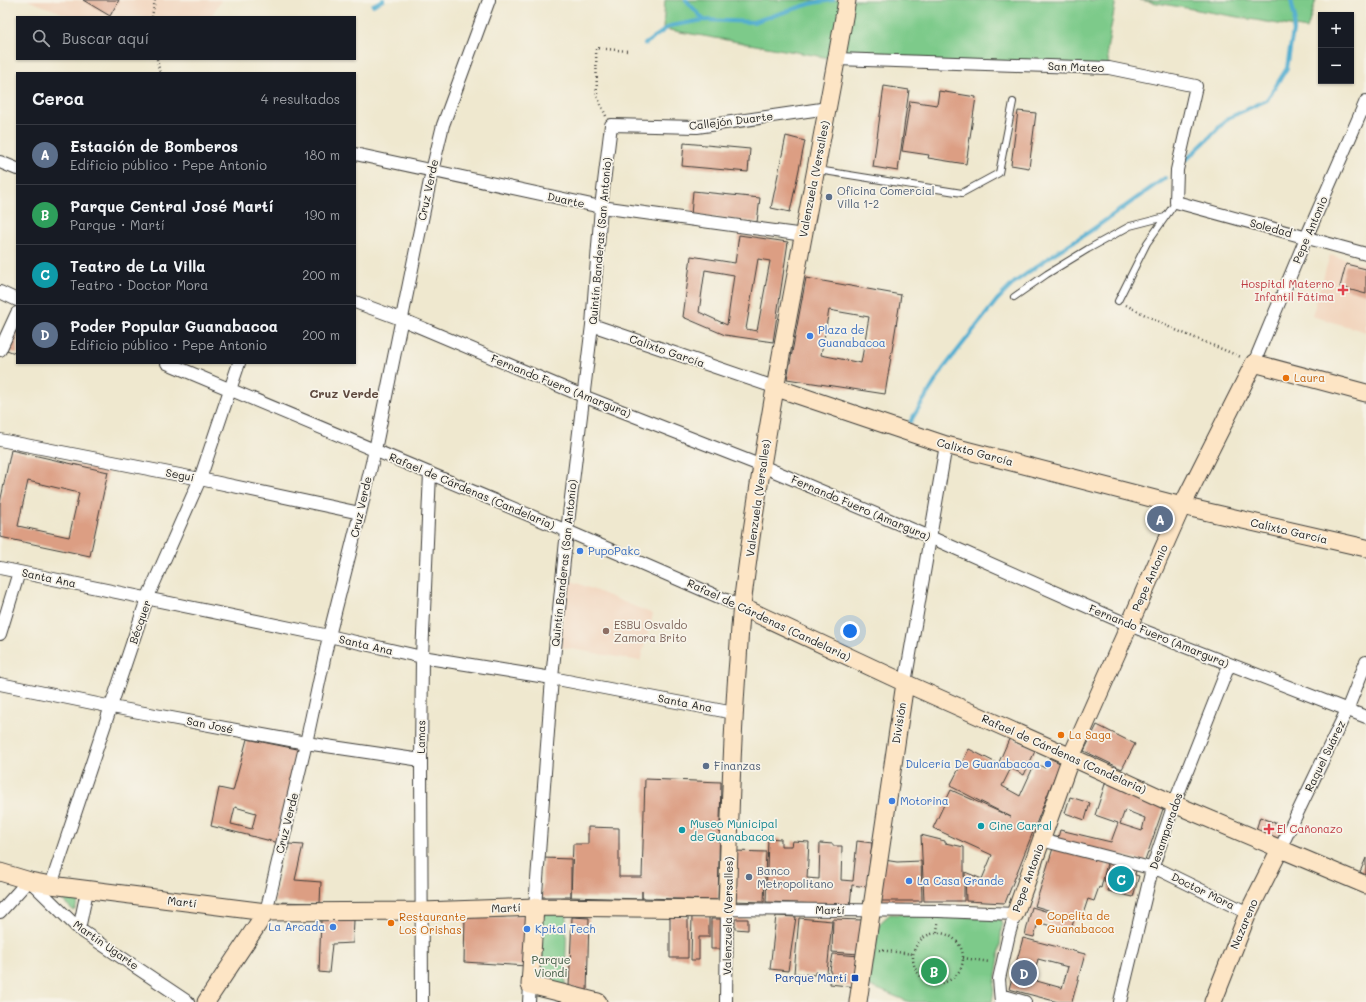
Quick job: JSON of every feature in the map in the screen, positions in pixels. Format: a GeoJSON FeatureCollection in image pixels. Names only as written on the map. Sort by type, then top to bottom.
{"type":"FeatureCollection","features":[{"type":"Feature","properties":{"kind":"main road","name":"Valenzuela (Versalles)"},"geometry":{"type":"LineString","coordinates":[[727,909],[734,713],[742,606],[774,387],[828,108],[847,0]]}},
{"type":"Feature","properties":{"kind":"main road"},"geometry":{"type":"LineString","coordinates":[[1254,363],[1366,393]]}},
{"type":"Feature","properties":{"kind":"main road","name":"Pepe Antonio"},"geometry":{"type":"LineString","coordinates":[[1015,914],[1072,757],[1129,625],[1182,506],[1254,363]]}},
{"type":"Feature","properties":{"kind":"main road","name":"Calixto García"},"geometry":{"type":"LineString","coordinates":[[774,387],[946,445],[1182,506],[1366,548]]}},
{"type":"Feature","properties":{"kind":"main road","name":"Rafael de Cárdenas (Candelaria)"},"geometry":{"type":"LineString","coordinates":[[742,606],[905,683],[1174,804],[1366,885]]}},
{"type":"Feature","properties":{"kind":"main road","name":"División"},"geometry":{"type":"LineString","coordinates":[[858,1002],[905,683]]}},
{"type":"Feature","properties":{"kind":"main road","name":"Nazareno"},"geometry":{"type":"LineString","coordinates":[[1213,1002],[1248,913],[1280,848]]}},
{"type":"Feature","properties":{"kind":"main road","name":"Martí"},"geometry":{"type":"LineString","coordinates":[[0,872],[51,886],[266,912],[422,911],[535,907],[727,909]]}},
{"type":"Feature","properties":{"kind":"main road","name":"Quintín Banderas (San Antonio)"},"geometry":{"type":"LineString","coordinates":[[530,984],[535,907]]}},
{"type":"Feature","properties":{"kind":"main road","name":"Cruz Verde"},"geometry":{"type":"LineString","coordinates":[[206,1002],[266,912]]}},
{"type":"Feature","properties":{"kind":"main road"},"geometry":{"type":"LineString","coordinates":[[530,984],[598,1002]]}},
{"type":"Feature","properties":{"kind":"street","name":"Cruz Verde"},"geometry":{"type":"LineString","coordinates":[[266,912],[306,743],[329,636],[375,450],[401,319],[443,125],[489,0]]}},
{"type":"Feature","properties":{"kind":"street","name":"San Mateo"},"geometry":{"type":"LineString","coordinates":[[836,59],[1109,68],[1196,86],[1177,170],[1176,202]]}},
{"type":"Feature","properties":{"kind":"street","name":"Pepe Antonio"},"geometry":{"type":"LineString","coordinates":[[1254,363],[1306,238],[1366,101]]}},
{"type":"Feature","properties":{"kind":"street","name":"Callejón Duarte"},"geometry":{"type":"LineString","coordinates":[[611,125],[697,127],[828,108]]}},
{"type":"Feature","properties":{"kind":"street","name":"Quintín Banderas (San Antonio)"},"geometry":{"type":"LineString","coordinates":[[535,907],[552,678],[567,531],[592,325],[601,207],[611,125]]}},
{"type":"Feature","properties":{"kind":"street","name":"Duarte"},"geometry":{"type":"LineString","coordinates":[[356,154],[601,207],[804,235]]}},
{"type":"Feature","properties":{"kind":"street"},"geometry":{"type":"LineString","coordinates":[[0,162],[16,168]]}},
{"type":"Feature","properties":{"kind":"street","name":"Soledad"},"geometry":{"type":"LineString","coordinates":[[1176,202],[1366,254]]}},
{"type":"Feature","properties":{"kind":"street"},"geometry":{"type":"LineString","coordinates":[[0,292],[16,300]]}},
{"type":"Feature","properties":{"kind":"street","name":"Fernando Fuero (Amargura)"},"geometry":{"type":"LineString","coordinates":[[356,302],[401,319],[583,396],[762,466],[930,537],[1129,625],[1366,717]]}},
{"type":"Feature","properties":{"kind":"street"},"geometry":{"type":"LineString","coordinates":[[0,350],[16,315]]}},
{"type":"Feature","properties":{"kind":"street","name":"Calixto García"},"geometry":{"type":"LineString","coordinates":[[592,325],[774,387]]}},
{"type":"Feature","properties":{"kind":"street","name":"Rafael de Cárdenas (Candelaria)"},"geometry":{"type":"LineString","coordinates":[[169,364],[742,606]]}},
{"type":"Feature","properties":{"kind":"street","name":"Bécquer"},"geometry":{"type":"LineString","coordinates":[[51,886],[147,599],[200,479],[240,364]]}},
{"type":"Feature","properties":{"kind":"street","name":"Seguí"},"geometry":{"type":"LineString","coordinates":[[0,440],[200,479],[360,513]]}},
{"type":"Feature","properties":{"kind":"street","name":"División"},"geometry":{"type":"LineString","coordinates":[[905,683],[946,445]]}},
{"type":"Feature","properties":{"kind":"street","name":"Lamas"},"geometry":{"type":"LineString","coordinates":[[422,1002],[422,657],[430,473]]}},
{"type":"Feature","properties":{"kind":"street","name":"Santa Ana"},"geometry":{"type":"LineString","coordinates":[[0,568],[329,636],[422,657],[552,678],[734,713]]}},
{"type":"Feature","properties":{"kind":"street"},"geometry":{"type":"LineString","coordinates":[[0,634],[19,572]]}},
{"type":"Feature","properties":{"kind":"street","name":"Raquel Suárez"},"geometry":{"type":"LineString","coordinates":[[1280,848],[1347,710],[1366,662]]}},
{"type":"Feature","properties":{"kind":"street","name":"Desamparados"},"geometry":{"type":"LineString","coordinates":[[1120,1002],[1152,869],[1174,804],[1229,664]]}},
{"type":"Feature","properties":{"kind":"street","name":"San José"},"geometry":{"type":"LineString","coordinates":[[0,684],[112,707],[306,743],[421,760]]}},
{"type":"Feature","properties":{"kind":"street","name":"Doctor Mora"},"geometry":{"type":"LineString","coordinates":[[1041,840],[1162,872],[1248,913]]}},
{"type":"Feature","properties":{"kind":"street"},"geometry":{"type":"LineString","coordinates":[[0,912],[29,881]]}},
{"type":"Feature","properties":{"kind":"street","name":"Martín Ugarte"},"geometry":{"type":"LineString","coordinates":[[29,881],[79,929],[188,1002]]}},
{"type":"Feature","properties":{"kind":"street"},"geometry":{"type":"LineString","coordinates":[[79,929],[87,891]]}},
{"type":"Feature","properties":{"kind":"street","name":"Martí"},"geometry":{"type":"LineString","coordinates":[[727,909],[939,911],[1015,914]]}},
{"type":"Feature","properties":{"kind":"street","name":"Valenzuela (Versalles)"},"geometry":{"type":"LineString","coordinates":[[726,1002],[727,909]]}},
{"type":"Feature","properties":{"kind":"street","name":"Pepe Antonio"},"geometry":{"type":"LineString","coordinates":[[1001,998],[999,979],[1015,914]]}},
{"type":"Feature","properties":{"kind":"street","name":"Quintín Banderas (San Antonio)"},"geometry":{"type":"LineString","coordinates":[[529,1002],[530,984]]}},
{"type":"Feature","properties":{"kind":"street"},"geometry":{"type":"LineString","coordinates":[[1001,998],[1025,1002]]}},
{"type":"Feature","properties":{"kind":"lane"},"geometry":{"type":"LineString","coordinates":[[816,169],[824,172],[962,193],[999,173],[1013,102]]}},
{"type":"Feature","properties":{"kind":"lane"},"geometry":{"type":"LineString","coordinates":[[1118,301],[1147,243],[1176,202]]}},
{"type":"Feature","properties":{"kind":"lane"},"geometry":{"type":"LineString","coordinates":[[1014,297],[1047,274],[1130,226],[1165,217]]}},
{"type":"Feature","properties":{"kind":"path"},"geometry":{"type":"LineString","coordinates":[[152,16],[154,0]]}},
{"type":"Feature","properties":{"kind":"path"},"geometry":{"type":"LineString","coordinates":[[611,125],[597,96],[596,48],[628,51]]}},
{"type":"Feature","properties":{"kind":"path"},"geometry":{"type":"LineString","coordinates":[[157,60],[160,72]]}},
{"type":"Feature","properties":{"kind":"path"},"geometry":{"type":"LineString","coordinates":[[1118,301],[1171,328],[1254,363]]}},
{"type":"Feature","properties":{"kind":"path"},"geometry":{"type":"LineString","coordinates":[[938,932],[946,934],[956,940],[962,950],[962,966],[958,974],[952,979],[944,983],[936,983],[928,981],[920,976],[915,970],[912,954],[919,941],[938,932]]}},
{"type":"Feature","properties":{"kind":"path"},"geometry":{"type":"LineString","coordinates":[[866,949],[912,954]]}},
{"type":"Feature","properties":{"kind":"path"},"geometry":{"type":"LineString","coordinates":[[963,958],[1002,964]]}},
{"type":"Feature","properties":{"kind":"shaded area"},"geometry":{"type":"Polygon","coordinates":[[[27,0],[221,0],[212,16],[70,16],[27,0]]]}},
{"type":"Feature","properties":{"kind":"shaded area","name":"Hospital Materno Infantil Fátima"},"geometry":{"type":"Polygon","coordinates":[[[1330,255],[1366,265],[1366,332],[1312,316],[1330,255]]]}},
{"type":"Feature","properties":{"kind":"shaded area","name":"ESBU Osvaldo Zamora Brito"},"geometry":{"type":"Polygon","coordinates":[[[567,579],[653,614],[640,661],[561,647],[567,579]]]}},
{"type":"Feature","properties":{"kind":"green space"},"geometry":{"type":"Polygon","coordinates":[[[665,0],[1116,0],[1107,50],[1109,68],[836,59],[663,29],[665,0]]]}},
{"type":"Feature","properties":{"kind":"green space"},"geometry":{"type":"Polygon","coordinates":[[[1140,0],[1316,0],[1307,29],[1140,0]]]}},
{"type":"Feature","properties":{"kind":"green space"},"geometry":{"type":"Polygon","coordinates":[[[54,893],[81,896],[74,911],[54,893]]]}},
{"type":"Feature","properties":{"kind":"green space","name":"Parque Viondi"},"geometry":{"type":"Polygon","coordinates":[[[538,913],[567,913],[565,988],[536,981],[538,913]]]}},
{"type":"Feature","properties":{"kind":"green space"},"geometry":{"type":"Polygon","coordinates":[[[890,914],[999,918],[1002,924],[999,957],[992,1002],[909,1002],[868,985],[880,923],[890,914]]]}},
{"type":"Feature","properties":{"kind":"building"},"geometry":{"type":"Polygon","coordinates":[[[83,0],[119,0],[110,16],[83,0]]]}},
{"type":"Feature","properties":{"kind":"building"},"geometry":{"type":"Polygon","coordinates":[[[884,86],[909,90],[898,171],[873,167],[884,86]]]}},
{"type":"Feature","properties":{"kind":"building"},"geometry":{"type":"Polygon","coordinates":[[[939,91],[976,97],[966,164],[928,158],[929,155],[902,151],[910,101],[937,105],[939,91]]]}},
{"type":"Feature","properties":{"kind":"building"},"geometry":{"type":"Polygon","coordinates":[[[1018,111],[1036,113],[1029,168],[1011,165],[1018,111]]]}},
{"type":"Feature","properties":{"kind":"building"},"geometry":{"type":"Polygon","coordinates":[[[786,136],[805,141],[790,212],[771,208],[786,136]]]}},
{"type":"Feature","properties":{"kind":"building"},"geometry":{"type":"Polygon","coordinates":[[[684,143],[750,149],[748,172],[682,166],[684,143]]]}},
{"type":"Feature","properties":{"kind":"building"},"geometry":{"type":"Polygon","coordinates":[[[693,191],[760,198],[757,222],[691,215],[693,191]]]}},
{"type":"Feature","properties":{"kind":"building"},"geometry":{"type":"Polygon","coordinates":[[[739,235],[788,242],[773,342],[725,335],[683,317],[691,256],[735,263],[739,235]],[[758,259],[746,329],[757,331],[770,261],[758,259]],[[705,270],[699,312],[727,325],[734,275],[705,270]]]}},
{"type":"Feature","properties":{"kind":"building"},"geometry":{"type":"Polygon","coordinates":[[[1346,264],[1366,269],[1366,294],[1340,287],[1346,264]]]}},
{"type":"Feature","properties":{"kind":"building","name":"Plaza de Guanabacoa"},"geometry":{"type":"Polygon","coordinates":[[[806,278],[901,295],[885,394],[787,379],[806,278]],[[829,310],[821,355],[861,363],[869,317],[829,310]]]}},
{"type":"Feature","properties":{"kind":"building"},"geometry":{"type":"Polygon","coordinates":[[[16,329],[16,354],[7,350],[16,329]]]}},
{"type":"Feature","properties":{"kind":"building"},"geometry":{"type":"Polygon","coordinates":[[[11,450],[108,472],[90,556],[0,537],[0,503],[11,450]],[[28,481],[18,526],[69,537],[79,493],[28,481]]]}},
{"type":"Feature","properties":{"kind":"building"},"geometry":{"type":"Polygon","coordinates":[[[1097,725],[1135,744],[1122,769],[1084,751],[1097,725]]]}},
{"type":"Feature","properties":{"kind":"building"},"geometry":{"type":"Polygon","coordinates":[[[1010,737],[1036,749],[1024,775],[999,762],[1010,737]]]}},
{"type":"Feature","properties":{"kind":"building"},"geometry":{"type":"Polygon","coordinates":[[[247,739],[302,750],[279,843],[211,826],[219,788],[233,791],[247,739]],[[235,807],[231,824],[252,829],[256,813],[235,807]]]}},
{"type":"Feature","properties":{"kind":"building"},"geometry":{"type":"Polygon","coordinates":[[[969,749],[1010,770],[1002,786],[1020,796],[1035,763],[1045,768],[1049,758],[1060,763],[1005,903],[966,901],[965,872],[982,879],[992,855],[933,828],[951,790],[1011,817],[950,786],[969,749]]]}},
{"type":"Feature","properties":{"kind":"building"},"geometry":{"type":"Polygon","coordinates":[[[1107,778],[1164,806],[1145,861],[1057,841],[1060,830],[1111,842],[1118,823],[1095,815],[1107,778]],[[1125,810],[1120,824],[1142,831],[1145,818],[1125,810]]]}},
{"type":"Feature","properties":{"kind":"building","name":"Museo Municipal de Guanabacoa"},"geometry":{"type":"Polygon","coordinates":[[[645,779],[721,782],[718,900],[571,897],[573,844],[588,844],[588,827],[619,828],[619,877],[642,877],[645,779]]]}},
{"type":"Feature","properties":{"kind":"building"},"geometry":{"type":"Polygon","coordinates":[[[1070,797],[1090,803],[1085,820],[1065,813],[1070,797]]]}},
{"type":"Feature","properties":{"kind":"building"},"geometry":{"type":"Polygon","coordinates":[[[1260,817],[1283,826],[1278,839],[1256,830],[1260,817]]]}},
{"type":"Feature","properties":{"kind":"building"},"geometry":{"type":"Polygon","coordinates":[[[921,835],[945,841],[945,843],[964,847],[964,901],[924,901],[921,835]]]}},
{"type":"Feature","properties":{"kind":"building"},"geometry":{"type":"Polygon","coordinates":[[[768,838],[781,839],[781,846],[792,846],[793,841],[809,842],[807,878],[819,879],[820,843],[833,844],[833,846],[842,846],[841,880],[853,881],[857,841],[872,843],[867,887],[852,885],[850,905],[766,902],[768,838]]]}},
{"type":"Feature","properties":{"kind":"building"},"geometry":{"type":"Polygon","coordinates":[[[289,844],[303,845],[295,880],[321,882],[320,903],[274,902],[289,844]]]}},
{"type":"Feature","properties":{"kind":"building"},"geometry":{"type":"Polygon","coordinates":[[[1053,848],[1107,863],[1101,888],[1099,887],[1094,901],[1088,899],[1081,920],[1035,906],[1053,848]]]}},
{"type":"Feature","properties":{"kind":"building","name":"Banco Metropolitano"},"geometry":{"type":"Polygon","coordinates":[[[734,851],[766,852],[764,902],[733,901],[734,851]]]}},
{"type":"Feature","properties":{"kind":"building"},"geometry":{"type":"Polygon","coordinates":[[[543,858],[571,859],[571,897],[542,897],[543,858]]]}},
{"type":"Feature","properties":{"kind":"building"},"geometry":{"type":"Polygon","coordinates":[[[1366,858],[1366,875],[1360,872],[1366,858]]]}},
{"type":"Feature","properties":{"kind":"building"},"geometry":{"type":"Polygon","coordinates":[[[884,860],[897,862],[921,861],[922,901],[877,901],[884,860]]]}},
{"type":"Feature","properties":{"kind":"building"},"geometry":{"type":"Polygon","coordinates":[[[1109,862],[1136,870],[1135,875],[1139,876],[1133,897],[1108,891],[1110,883],[1104,881],[1109,862]]]}},
{"type":"Feature","properties":{"kind":"building"},"geometry":{"type":"Polygon","coordinates":[[[1032,907],[1074,920],[1070,932],[1038,922],[1034,937],[1025,935],[1032,907]]]}},
{"type":"Feature","properties":{"kind":"building"},"geometry":{"type":"Polygon","coordinates":[[[530,914],[527,966],[464,962],[465,916],[502,917],[530,914]]]}},
{"type":"Feature","properties":{"kind":"building"},"geometry":{"type":"Polygon","coordinates":[[[692,916],[709,917],[709,937],[699,937],[699,960],[691,960],[692,916]]]}},
{"type":"Feature","properties":{"kind":"building"},"geometry":{"type":"Polygon","coordinates":[[[776,916],[796,917],[788,971],[770,969],[776,916]]]}},
{"type":"Feature","properties":{"kind":"building"},"geometry":{"type":"Polygon","coordinates":[[[572,917],[589,918],[587,992],[569,987],[572,917]]]}},
{"type":"Feature","properties":{"kind":"building"},"geometry":{"type":"Polygon","coordinates":[[[670,917],[688,917],[688,958],[670,958],[670,917]]]}},
{"type":"Feature","properties":{"kind":"building"},"geometry":{"type":"Polygon","coordinates":[[[799,918],[832,921],[827,973],[815,972],[815,975],[794,973],[799,918]]]}},
{"type":"Feature","properties":{"kind":"building"},"geometry":{"type":"Polygon","coordinates":[[[711,919],[723,919],[723,949],[711,949],[711,919]]]}},
{"type":"Feature","properties":{"kind":"building"},"geometry":{"type":"Polygon","coordinates":[[[735,919],[748,919],[748,930],[735,929],[735,919]]]}},
{"type":"Feature","properties":{"kind":"building"},"geometry":{"type":"Polygon","coordinates":[[[833,919],[862,920],[859,954],[832,952],[833,919]]]}},
{"type":"Feature","properties":{"kind":"building"},"geometry":{"type":"Polygon","coordinates":[[[321,920],[354,920],[353,943],[332,944],[329,973],[319,972],[321,920]]]}},
{"type":"Feature","properties":{"kind":"building"},"geometry":{"type":"Polygon","coordinates":[[[1023,938],[1085,954],[1072,1002],[1058,1002],[1009,989],[1023,938]],[[1038,959],[1033,980],[1062,988],[1068,967],[1038,959]]]}},
{"type":"Feature","properties":{"kind":"building"},"geometry":{"type":"Polygon","coordinates":[[[833,954],[860,956],[856,987],[830,984],[830,970],[833,954]]]}},
{"type":"Feature","properties":{"kind":"waterway"},"geometry":{"type":"LineString","coordinates":[[373,5],[383,0]]}},
{"type":"Feature","properties":{"kind":"waterway"},"geometry":{"type":"LineString","coordinates":[[686,0],[704,20]]}},
{"type":"Feature","properties":{"kind":"waterway"},"geometry":{"type":"LineString","coordinates":[[645,44],[670,26],[704,20],[753,22],[813,3],[833,0]]}},
{"type":"Feature","properties":{"kind":"waterway"},"geometry":{"type":"LineString","coordinates":[[1187,159],[1228,118],[1267,100],[1287,68],[1295,18],[1291,0]]}},
{"type":"Feature","properties":{"kind":"waterway"},"geometry":{"type":"LineString","coordinates":[[910,422],[943,369],[997,300],[1015,282],[1165,178]]}},
{"type":"Feature","properties":{"kind":"place","name":"Oficina Comercial Villa 1-2"},"geometry":{"type":"Point","coordinates":[829,197]}},
{"type":"Feature","properties":{"kind":"place","name":"Hospital Materno Infantil Fátima"},"geometry":{"type":"Point","coordinates":[1343,290]}},
{"type":"Feature","properties":{"kind":"place","name":"Plaza de Guanabacoa"},"geometry":{"type":"Point","coordinates":[810,336]}},
{"type":"Feature","properties":{"kind":"place","name":"Laura"},"geometry":{"type":"Point","coordinates":[1286,378]}},
{"type":"Feature","properties":{"kind":"place","name":"Estación de Bomberos"},"geometry":{"type":"Point","coordinates":[1160,519]}},
{"type":"Feature","properties":{"kind":"place","name":"PupoPakc"},"geometry":{"type":"Point","coordinates":[580,551]}},
{"type":"Feature","properties":{"kind":"place","name":"ESBU Osvaldo Zamora Brito"},"geometry":{"type":"Point","coordinates":[606,631]}},
{"type":"Feature","properties":{"kind":"place","name":"La Saga"},"geometry":{"type":"Point","coordinates":[1061,735]}},
{"type":"Feature","properties":{"kind":"place","name":"Dulcería De Guanabacoa"},"geometry":{"type":"Point","coordinates":[1048,764]}},
{"type":"Feature","properties":{"kind":"place","name":"Finanzas"},"geometry":{"type":"Point","coordinates":[706,766]}},
{"type":"Feature","properties":{"kind":"place","name":"Motorina"},"geometry":{"type":"Point","coordinates":[892,801]}},
{"type":"Feature","properties":{"kind":"place","name":"Cine Carral"},"geometry":{"type":"Point","coordinates":[981,826]}},
{"type":"Feature","properties":{"kind":"place","name":"El Cañonazo"},"geometry":{"type":"Point","coordinates":[1269,829]}},
{"type":"Feature","properties":{"kind":"place","name":"Museo Municipal de Guanabacoa"},"geometry":{"type":"Point","coordinates":[682,830]}},
{"type":"Feature","properties":{"kind":"place","name":"Banco Metropolitano"},"geometry":{"type":"Point","coordinates":[749,877]}},
{"type":"Feature","properties":{"kind":"place","name":"Teatro de La Villa"},"geometry":{"type":"Point","coordinates":[1121,879]}},
{"type":"Feature","properties":{"kind":"place","name":"La Casa Grande"},"geometry":{"type":"Point","coordinates":[909,881]}},
{"type":"Feature","properties":{"kind":"place","name":"Copelita de Guanabacoa"},"geometry":{"type":"Point","coordinates":[1039,922]}},
{"type":"Feature","properties":{"kind":"place","name":"Restaurante Los Orishas"},"geometry":{"type":"Point","coordinates":[391,923]}},
{"type":"Feature","properties":{"kind":"place","name":"La Arcada"},"geometry":{"type":"Point","coordinates":[333,927]}},
{"type":"Feature","properties":{"kind":"place","name":"Kpital Tech"},"geometry":{"type":"Point","coordinates":[527,929]}},
{"type":"Feature","properties":{"kind":"place","name":"Parque Central José Martí"},"geometry":{"type":"Point","coordinates":[934,971]}},
{"type":"Feature","properties":{"kind":"place","name":"Poder Popular Guanabacoa"},"geometry":{"type":"Point","coordinates":[1024,973]}},
{"type":"Feature","properties":{"kind":"place","name":"Parque Martí"},"geometry":{"type":"Point","coordinates":[855,978]}},
{"type":"Feature","properties":{"kind":"district","name":"Cruz Verde"},"geometry":{"type":"Point","coordinates":[344,394]}}]}
